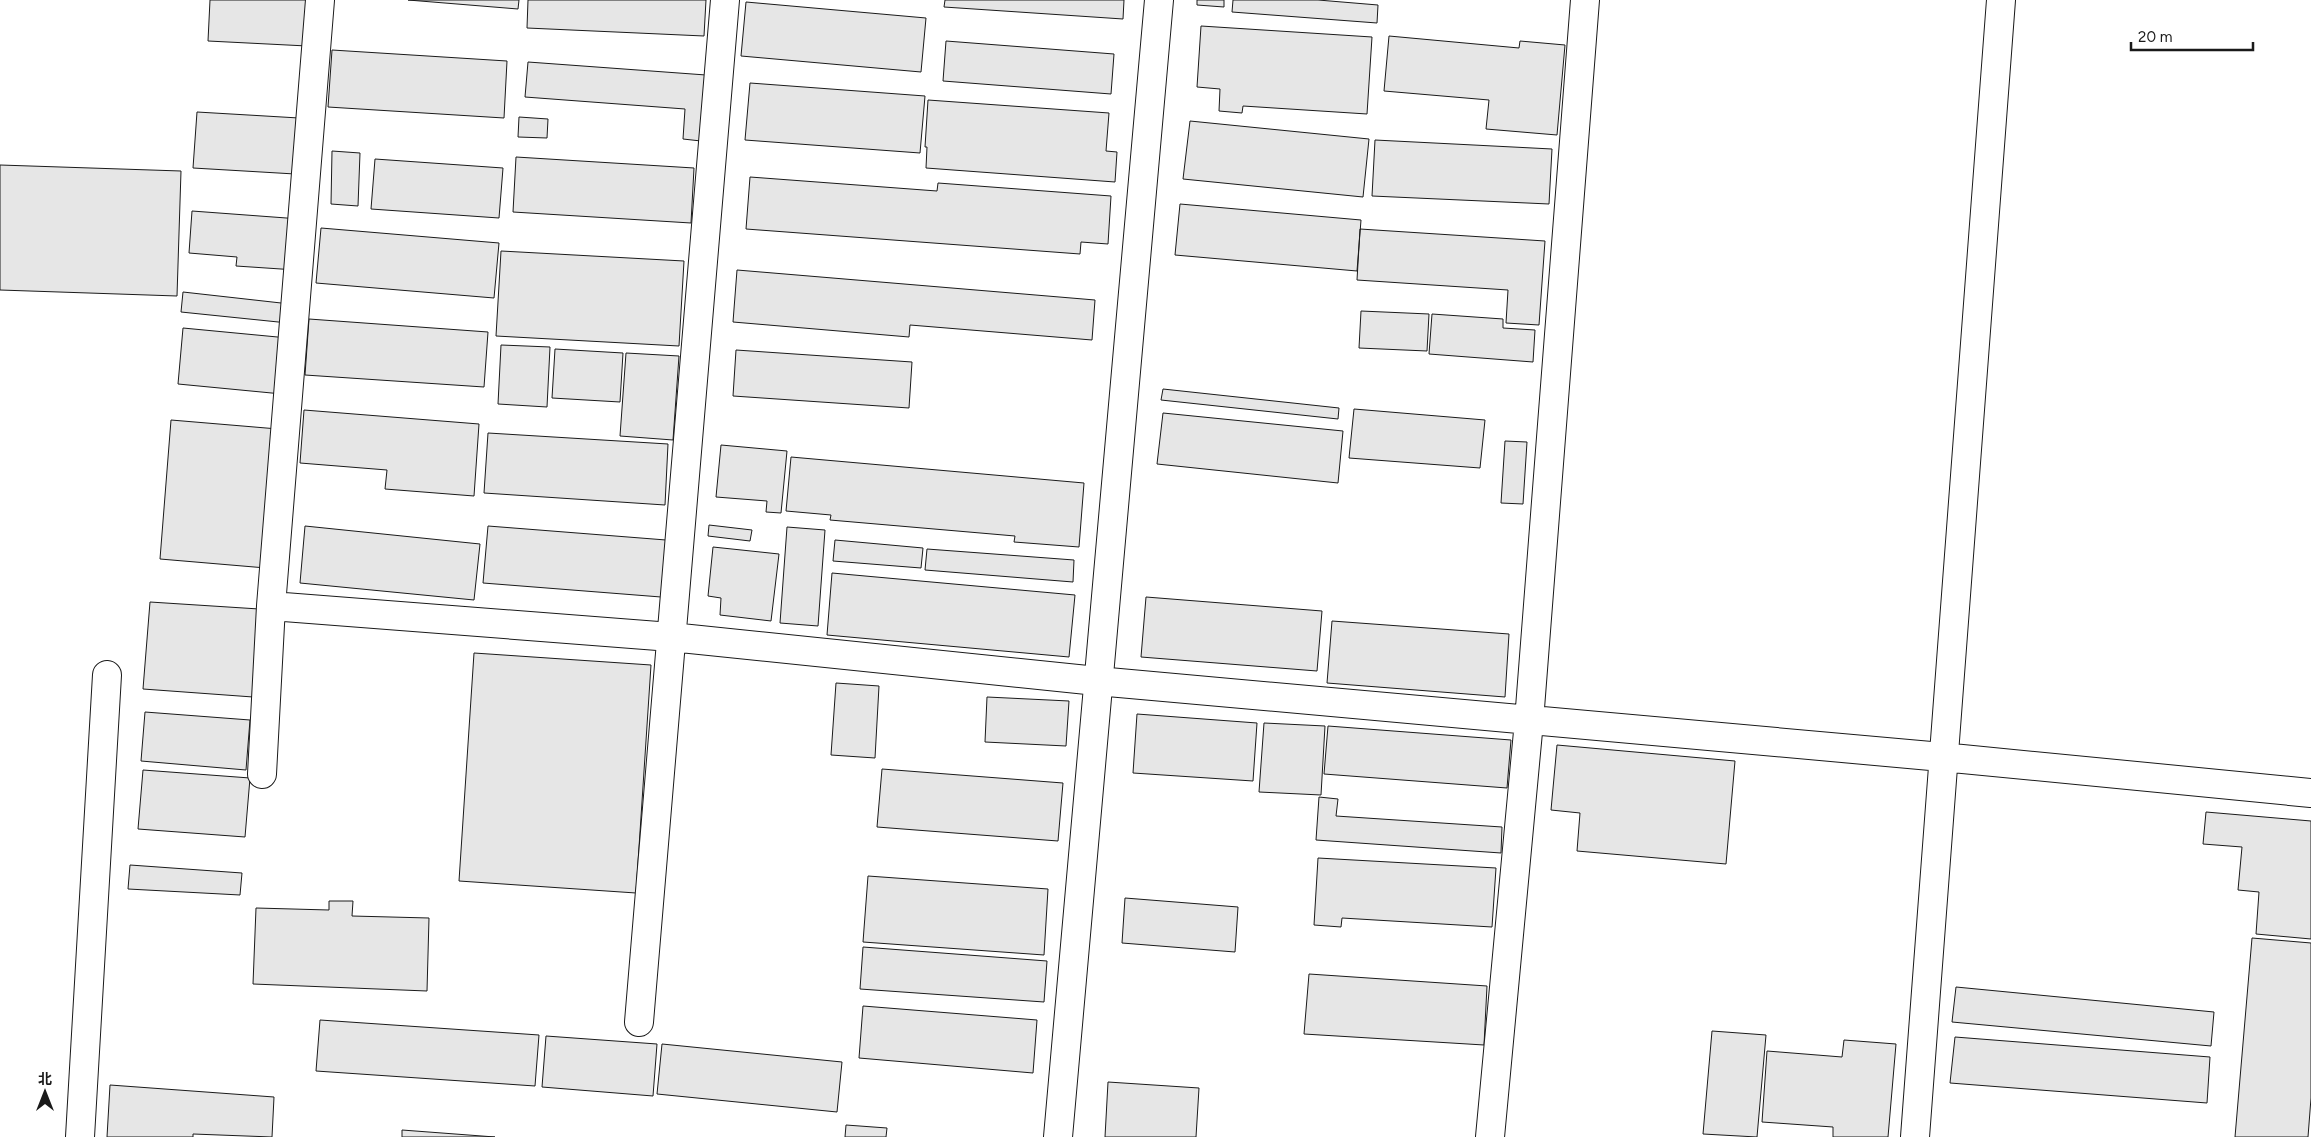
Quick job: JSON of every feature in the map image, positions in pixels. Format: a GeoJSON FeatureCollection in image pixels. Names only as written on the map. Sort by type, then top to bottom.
{"type":"FeatureCollection","features":[{"type":"Feature","properties":{"kind":"street"},"geometry":{"type":"LineString","coordinates":[[262,774],[271,606],[320,0]]}},
{"type":"Feature","properties":{"kind":"street"},"geometry":{"type":"LineString","coordinates":[[639,1022],[725,0]]}},
{"type":"Feature","properties":{"kind":"street"},"geometry":{"type":"LineString","coordinates":[[1058,1137],[1097,681],[1160,0]]}},
{"type":"Feature","properties":{"kind":"street"},"geometry":{"type":"LineString","coordinates":[[1490,1137],[1528,721],[1585,0]]}},
{"type":"Feature","properties":{"kind":"street"},"geometry":{"type":"LineString","coordinates":[[1914,1137],[2001,0]]}},
{"type":"Feature","properties":{"kind":"street"},"geometry":{"type":"LineString","coordinates":[[271,606],[671,637],[1097,681],[1942,757],[2311,793]]}},
{"type":"Feature","properties":{"kind":"street"},"geometry":{"type":"LineString","coordinates":[[80,1137],[107,675]]}},
{"type":"Feature","properties":{"kind":"building"},"geometry":{"type":"Polygon","coordinates":[[[210,0],[309,0],[307,46],[208,41],[210,0]]]}},
{"type":"Feature","properties":{"kind":"building"},"geometry":{"type":"Polygon","coordinates":[[[408,0],[519,0],[518,9],[408,0]]]}},
{"type":"Feature","properties":{"kind":"building"},"geometry":{"type":"Polygon","coordinates":[[[528,0],[706,0],[704,36],[527,28],[528,0]]]}},
{"type":"Feature","properties":{"kind":"building"},"geometry":{"type":"Polygon","coordinates":[[[945,0],[1124,0],[1123,19],[944,7],[945,0]]]}},
{"type":"Feature","properties":{"kind":"building"},"geometry":{"type":"Polygon","coordinates":[[[1197,0],[1224,0],[1224,7],[1197,5],[1197,0]]]}},
{"type":"Feature","properties":{"kind":"building"},"geometry":{"type":"Polygon","coordinates":[[[1233,0],[1318,0],[1378,5],[1377,23],[1232,12],[1233,0]]]}},
{"type":"Feature","properties":{"kind":"building"},"geometry":{"type":"Polygon","coordinates":[[[746,2],[926,18],[921,72],[741,56],[746,2]]]}},
{"type":"Feature","properties":{"kind":"building"},"geometry":{"type":"Polygon","coordinates":[[[1201,26],[1372,37],[1367,114],[1243,106],[1242,113],[1219,111],[1220,89],[1197,87],[1201,26]]]}},
{"type":"Feature","properties":{"kind":"building"},"geometry":{"type":"Polygon","coordinates":[[[1389,36],[1519,48],[1520,41],[1565,45],[1557,135],[1486,129],[1489,100],[1384,91],[1389,36]]]}},
{"type":"Feature","properties":{"kind":"building"},"geometry":{"type":"Polygon","coordinates":[[[946,41],[1114,54],[1111,94],[943,81],[946,41]]]}},
{"type":"Feature","properties":{"kind":"building"},"geometry":{"type":"Polygon","coordinates":[[[332,50],[507,61],[504,118],[328,107],[332,50]]]}},
{"type":"Feature","properties":{"kind":"building"},"geometry":{"type":"Polygon","coordinates":[[[528,62],[706,75],[701,141],[683,139],[685,109],[525,97],[528,62]]]}},
{"type":"Feature","properties":{"kind":"building"},"geometry":{"type":"Polygon","coordinates":[[[750,83],[925,96],[920,153],[745,140],[750,83]]]}},
{"type":"Feature","properties":{"kind":"building"},"geometry":{"type":"Polygon","coordinates":[[[928,100],[1109,113],[1106,151],[1117,152],[1115,182],[926,168],[927,147],[925,147],[928,100]]]}},
{"type":"Feature","properties":{"kind":"building"},"geometry":{"type":"Polygon","coordinates":[[[197,112],[299,118],[295,174],[193,168],[197,112]]]}},
{"type":"Feature","properties":{"kind":"building"},"geometry":{"type":"Polygon","coordinates":[[[519,117],[548,119],[547,138],[518,137],[519,117]]]}},
{"type":"Feature","properties":{"kind":"building"},"geometry":{"type":"Polygon","coordinates":[[[1190,121],[1369,139],[1363,197],[1183,179],[1190,121]]]}},
{"type":"Feature","properties":{"kind":"building"},"geometry":{"type":"Polygon","coordinates":[[[1375,140],[1552,149],[1549,204],[1372,196],[1375,140]]]}},
{"type":"Feature","properties":{"kind":"building"},"geometry":{"type":"Polygon","coordinates":[[[332,151],[360,153],[358,206],[331,204],[332,151]]]}},
{"type":"Feature","properties":{"kind":"building"},"geometry":{"type":"Polygon","coordinates":[[[516,157],[694,168],[691,223],[513,212],[516,157]]]}},
{"type":"Feature","properties":{"kind":"building"},"geometry":{"type":"Polygon","coordinates":[[[375,159],[503,168],[499,218],[371,209],[375,159]]]}},
{"type":"Feature","properties":{"kind":"building"},"geometry":{"type":"Polygon","coordinates":[[[0,165],[181,171],[177,296],[0,290],[0,165]]]}},
{"type":"Feature","properties":{"kind":"building"},"geometry":{"type":"Polygon","coordinates":[[[750,177],[937,191],[938,183],[1111,196],[1108,244],[1081,242],[1080,254],[746,229],[750,177]]]}},
{"type":"Feature","properties":{"kind":"building"},"geometry":{"type":"Polygon","coordinates":[[[1180,204],[1361,220],[1357,271],[1175,255],[1180,204]]]}},
{"type":"Feature","properties":{"kind":"building"},"geometry":{"type":"Polygon","coordinates":[[[192,211],[300,219],[296,270],[236,266],[237,257],[189,253],[192,211]]]}},
{"type":"Feature","properties":{"kind":"building"},"geometry":{"type":"Polygon","coordinates":[[[321,228],[499,243],[494,298],[316,283],[321,228]]]}},
{"type":"Feature","properties":{"kind":"building"},"geometry":{"type":"Polygon","coordinates":[[[1360,229],[1545,241],[1539,325],[1506,323],[1508,290],[1357,280],[1360,229]]]}},
{"type":"Feature","properties":{"kind":"building"},"geometry":{"type":"Polygon","coordinates":[[[501,251],[684,261],[679,346],[496,336],[501,251]]]}},
{"type":"Feature","properties":{"kind":"building"},"geometry":{"type":"Polygon","coordinates":[[[737,270],[1095,300],[1092,340],[910,325],[909,337],[733,322],[737,270]]]}},
{"type":"Feature","properties":{"kind":"building"},"geometry":{"type":"Polygon","coordinates":[[[183,292],[290,304],[288,323],[181,312],[183,292]]]}},
{"type":"Feature","properties":{"kind":"building"},"geometry":{"type":"Polygon","coordinates":[[[1361,311],[1429,314],[1427,351],[1359,348],[1361,311]]]}},
{"type":"Feature","properties":{"kind":"building"},"geometry":{"type":"Polygon","coordinates":[[[1432,314],[1503,319],[1503,328],[1535,330],[1533,362],[1429,354],[1432,314]]]}},
{"type":"Feature","properties":{"kind":"building"},"geometry":{"type":"Polygon","coordinates":[[[309,319],[488,332],[484,387],[305,375],[309,319]]]}},
{"type":"Feature","properties":{"kind":"building"},"geometry":{"type":"Polygon","coordinates":[[[183,328],[288,338],[282,394],[178,384],[183,328]]]}},
{"type":"Feature","properties":{"kind":"building"},"geometry":{"type":"Polygon","coordinates":[[[501,345],[550,347],[547,407],[498,404],[501,345]]]}},
{"type":"Feature","properties":{"kind":"building"},"geometry":{"type":"Polygon","coordinates":[[[555,349],[623,353],[620,402],[552,398],[555,349]]]}},
{"type":"Feature","properties":{"kind":"building"},"geometry":{"type":"Polygon","coordinates":[[[736,350],[912,362],[909,408],[733,396],[736,350]]]}},
{"type":"Feature","properties":{"kind":"building"},"geometry":{"type":"Polygon","coordinates":[[[626,353],[679,356],[673,440],[620,436],[626,353]]]}},
{"type":"Feature","properties":{"kind":"building"},"geometry":{"type":"Polygon","coordinates":[[[1163,389],[1339,408],[1338,419],[1161,400],[1163,389]]]}},
{"type":"Feature","properties":{"kind":"building"},"geometry":{"type":"Polygon","coordinates":[[[1354,409],[1485,420],[1480,468],[1349,458],[1354,409]]]}},
{"type":"Feature","properties":{"kind":"building"},"geometry":{"type":"Polygon","coordinates":[[[304,410],[479,424],[474,496],[385,489],[387,470],[300,463],[304,410]]]}},
{"type":"Feature","properties":{"kind":"building"},"geometry":{"type":"Polygon","coordinates":[[[1163,413],[1343,431],[1338,483],[1157,464],[1163,413]]]}},
{"type":"Feature","properties":{"kind":"building"},"geometry":{"type":"Polygon","coordinates":[[[171,420],[278,429],[266,568],[160,559],[171,420]]]}},
{"type":"Feature","properties":{"kind":"building"},"geometry":{"type":"Polygon","coordinates":[[[488,433],[668,444],[665,505],[484,493],[488,433]]]}},
{"type":"Feature","properties":{"kind":"building"},"geometry":{"type":"Polygon","coordinates":[[[1505,441],[1527,442],[1523,504],[1501,503],[1505,441]]]}},
{"type":"Feature","properties":{"kind":"building"},"geometry":{"type":"Polygon","coordinates":[[[721,445],[787,451],[781,513],[766,512],[767,501],[716,497],[721,445]]]}},
{"type":"Feature","properties":{"kind":"building"},"geometry":{"type":"Polygon","coordinates":[[[791,457],[1084,483],[1079,547],[1014,542],[1015,536],[830,520],[831,515],[786,511],[791,457]]]}},
{"type":"Feature","properties":{"kind":"building"},"geometry":{"type":"Polygon","coordinates":[[[709,525],[752,530],[750,541],[708,536],[709,525]]]}},
{"type":"Feature","properties":{"kind":"building"},"geometry":{"type":"Polygon","coordinates":[[[305,526],[480,544],[474,600],[300,583],[305,526]]]}},
{"type":"Feature","properties":{"kind":"building"},"geometry":{"type":"Polygon","coordinates":[[[488,526],[666,540],[661,597],[483,583],[488,526]]]}},
{"type":"Feature","properties":{"kind":"building"},"geometry":{"type":"Polygon","coordinates":[[[787,527],[825,530],[818,626],[780,623],[787,527]]]}},
{"type":"Feature","properties":{"kind":"building"},"geometry":{"type":"Polygon","coordinates":[[[835,540],[923,548],[921,568],[833,561],[835,540]]]}},
{"type":"Feature","properties":{"kind":"building"},"geometry":{"type":"Polygon","coordinates":[[[713,547],[779,554],[771,621],[720,615],[721,598],[708,596],[713,547]]]}},
{"type":"Feature","properties":{"kind":"building"},"geometry":{"type":"Polygon","coordinates":[[[927,549],[1074,560],[1073,582],[925,570],[927,549]]]}},
{"type":"Feature","properties":{"kind":"building"},"geometry":{"type":"Polygon","coordinates":[[[832,573],[1075,595],[1069,657],[827,635],[832,573]]]}},
{"type":"Feature","properties":{"kind":"building"},"geometry":{"type":"Polygon","coordinates":[[[1146,597],[1322,611],[1317,671],[1141,657],[1146,597]]]}},
{"type":"Feature","properties":{"kind":"building"},"geometry":{"type":"Polygon","coordinates":[[[150,602],[259,609],[253,697],[143,689],[150,602]]]}},
{"type":"Feature","properties":{"kind":"building"},"geometry":{"type":"Polygon","coordinates":[[[1332,621],[1509,634],[1505,697],[1327,683],[1332,621]]]}},
{"type":"Feature","properties":{"kind":"building"},"geometry":{"type":"Polygon","coordinates":[[[474,653],[651,665],[636,893],[459,881],[474,653]]]}},
{"type":"Feature","properties":{"kind":"building"},"geometry":{"type":"Polygon","coordinates":[[[836,683],[879,686],[875,758],[831,755],[836,683]]]}},
{"type":"Feature","properties":{"kind":"building"},"geometry":{"type":"Polygon","coordinates":[[[987,697],[1069,701],[1066,746],[985,742],[987,697]]]}},
{"type":"Feature","properties":{"kind":"building"},"geometry":{"type":"Polygon","coordinates":[[[145,712],[250,720],[246,770],[141,761],[145,712]]]}},
{"type":"Feature","properties":{"kind":"building"},"geometry":{"type":"Polygon","coordinates":[[[1137,714],[1257,723],[1253,781],[1133,773],[1137,714]]]}},
{"type":"Feature","properties":{"kind":"building"},"geometry":{"type":"Polygon","coordinates":[[[1264,723],[1325,726],[1321,795],[1259,792],[1264,723]]]}},
{"type":"Feature","properties":{"kind":"building"},"geometry":{"type":"Polygon","coordinates":[[[1328,726],[1511,740],[1507,788],[1324,774],[1328,726]]]}},
{"type":"Feature","properties":{"kind":"building"},"geometry":{"type":"Polygon","coordinates":[[[1557,745],[1735,761],[1726,864],[1577,851],[1580,813],[1551,810],[1557,745]]]}},
{"type":"Feature","properties":{"kind":"building"},"geometry":{"type":"Polygon","coordinates":[[[882,769],[1063,783],[1058,841],[877,827],[882,769]]]}},
{"type":"Feature","properties":{"kind":"building"},"geometry":{"type":"Polygon","coordinates":[[[143,770],[250,778],[245,837],[138,829],[143,770]]]}},
{"type":"Feature","properties":{"kind":"building"},"geometry":{"type":"Polygon","coordinates":[[[1319,797],[1338,799],[1336,816],[1502,827],[1501,853],[1316,840],[1319,797]]]}},
{"type":"Feature","properties":{"kind":"building"},"geometry":{"type":"Polygon","coordinates":[[[2206,812],[2311,821],[2311,939],[2256,934],[2259,892],[2238,890],[2242,847],[2203,844],[2206,812]]]}},
{"type":"Feature","properties":{"kind":"building"},"geometry":{"type":"Polygon","coordinates":[[[1318,858],[1496,868],[1492,927],[1342,918],[1341,927],[1314,925],[1318,858]]]}},
{"type":"Feature","properties":{"kind":"building"},"geometry":{"type":"Polygon","coordinates":[[[130,865],[242,873],[240,895],[128,889],[130,865]]]}},
{"type":"Feature","properties":{"kind":"building"},"geometry":{"type":"Polygon","coordinates":[[[868,876],[1048,889],[1044,955],[863,942],[868,876]]]}},
{"type":"Feature","properties":{"kind":"building"},"geometry":{"type":"Polygon","coordinates":[[[1125,898],[1238,907],[1235,952],[1122,943],[1125,898]]]}},
{"type":"Feature","properties":{"kind":"building"},"geometry":{"type":"Polygon","coordinates":[[[329,901],[353,901],[352,916],[429,918],[427,991],[253,984],[256,908],[329,910],[329,901]]]}},
{"type":"Feature","properties":{"kind":"building"},"geometry":{"type":"Polygon","coordinates":[[[2252,938],[2311,943],[2311,1098],[2308,1137],[2235,1137],[2252,938]]]}},
{"type":"Feature","properties":{"kind":"building"},"geometry":{"type":"Polygon","coordinates":[[[863,947],[1047,961],[1044,1002],[860,989],[863,947]]]}},
{"type":"Feature","properties":{"kind":"building"},"geometry":{"type":"Polygon","coordinates":[[[1309,974],[1487,986],[1484,1045],[1304,1034],[1309,974]]]}},
{"type":"Feature","properties":{"kind":"building"},"geometry":{"type":"Polygon","coordinates":[[[1956,987],[2214,1012],[2211,1046],[1952,1022],[1956,987]]]}},
{"type":"Feature","properties":{"kind":"building"},"geometry":{"type":"Polygon","coordinates":[[[863,1006],[1037,1020],[1033,1073],[859,1058],[863,1006]]]}},
{"type":"Feature","properties":{"kind":"building"},"geometry":{"type":"Polygon","coordinates":[[[320,1020],[539,1035],[535,1086],[316,1071],[320,1020]]]}},
{"type":"Feature","properties":{"kind":"building"},"geometry":{"type":"Polygon","coordinates":[[[1712,1031],[1766,1035],[1757,1137],[1703,1134],[1712,1031]]]}},
{"type":"Feature","properties":{"kind":"building"},"geometry":{"type":"Polygon","coordinates":[[[546,1036],[657,1044],[653,1096],[542,1087],[546,1036]]]}},
{"type":"Feature","properties":{"kind":"building"},"geometry":{"type":"Polygon","coordinates":[[[1955,1037],[2210,1057],[2207,1103],[1950,1083],[1955,1037]]]}},
{"type":"Feature","properties":{"kind":"building"},"geometry":{"type":"Polygon","coordinates":[[[1844,1040],[1896,1044],[1888,1137],[1833,1137],[1833,1127],[1762,1122],[1767,1051],[1842,1057],[1844,1040]]]}},
{"type":"Feature","properties":{"kind":"building"},"geometry":{"type":"Polygon","coordinates":[[[662,1044],[842,1062],[837,1112],[657,1094],[662,1044]]]}},
{"type":"Feature","properties":{"kind":"building"},"geometry":{"type":"Polygon","coordinates":[[[1108,1082],[1199,1088],[1196,1137],[1105,1137],[1108,1082]]]}},
{"type":"Feature","properties":{"kind":"building"},"geometry":{"type":"Polygon","coordinates":[[[110,1085],[274,1097],[272,1137],[193,1134],[193,1137],[107,1137],[110,1085]]]}},
{"type":"Feature","properties":{"kind":"building"},"geometry":{"type":"Polygon","coordinates":[[[846,1125],[887,1128],[886,1137],[845,1137],[846,1125]]]}},
{"type":"Feature","properties":{"kind":"building"},"geometry":{"type":"Polygon","coordinates":[[[402,1130],[495,1137],[402,1137],[402,1130]]]}}]}
